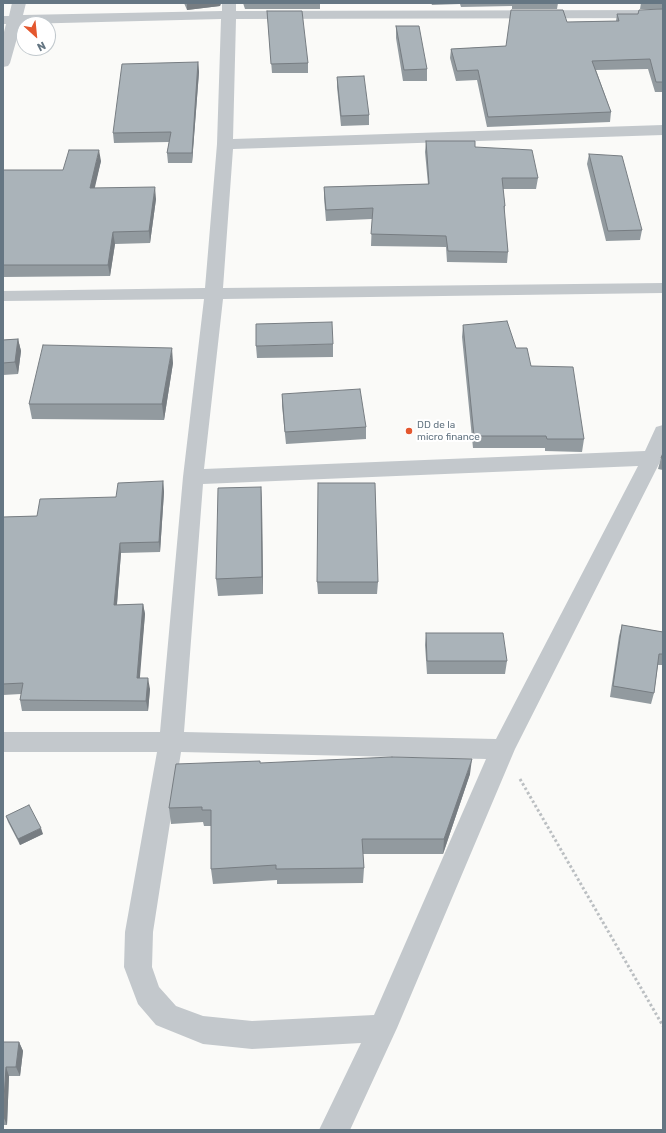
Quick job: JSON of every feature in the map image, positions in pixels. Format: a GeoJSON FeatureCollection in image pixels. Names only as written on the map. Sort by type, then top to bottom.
{"type":"FeatureCollection","features":[{"type":"Feature","properties":{"kind":"street"},"geometry":{"type":"LineString","coordinates":[[3,63],[9,19],[19,3]]}},
{"type":"Feature","properties":{"kind":"street"},"geometry":{"type":"LineString","coordinates":[[610,15],[618,3]]}},
{"type":"Feature","properties":{"kind":"street"},"geometry":{"type":"LineString","coordinates":[[9,19],[229,9],[610,15],[663,14]]}},
{"type":"Feature","properties":{"kind":"street"},"geometry":{"type":"LineString","coordinates":[[229,9],[225,144],[214,294],[193,477],[171,742],[164,776],[139,932],[138,967],[148,995],[166,1016],[204,1030],[252,1034],[383,1028]]}},
{"type":"Feature","properties":{"kind":"street"},"geometry":{"type":"LineString","coordinates":[[225,144],[663,130]]}},
{"type":"Feature","properties":{"kind":"street"},"geometry":{"type":"LineString","coordinates":[[3,296],[663,288]]}},
{"type":"Feature","properties":{"kind":"street"},"geometry":{"type":"LineString","coordinates":[[334,1130],[383,1028],[503,749],[652,458],[663,432]]}},
{"type":"Feature","properties":{"kind":"street"},"geometry":{"type":"LineString","coordinates":[[193,477],[652,458]]}},
{"type":"Feature","properties":{"kind":"street"},"geometry":{"type":"LineString","coordinates":[[3,742],[171,742],[503,749]]}},
{"type":"Feature","properties":{"kind":"path"},"geometry":{"type":"LineString","coordinates":[[503,749],[663,1026]]}},
{"type":"Feature","properties":{"kind":"building"},"geometry":{"type":"Polygon","coordinates":[[[663,9],[663,82],[656,82],[650,59],[592,61],[611,112],[488,117],[478,70],[457,71],[451,49],[506,46],[511,10],[563,10],[567,22],[619,21],[617,14],[638,14],[639,10],[663,9]]]}},
{"type":"Feature","properties":{"kind":"building"},"geometry":{"type":"Polygon","coordinates":[[[267,11],[302,11],[308,63],[271,64],[267,11]]]}},
{"type":"Feature","properties":{"kind":"building"},"geometry":{"type":"Polygon","coordinates":[[[396,26],[419,26],[427,69],[404,70],[396,26]]]}},
{"type":"Feature","properties":{"kind":"building"},"geometry":{"type":"Polygon","coordinates":[[[198,62],[192,153],[167,153],[171,132],[113,133],[122,64],[198,62]]]}},
{"type":"Feature","properties":{"kind":"building"},"geometry":{"type":"Polygon","coordinates":[[[364,76],[369,115],[341,116],[337,77],[364,76]]]}},
{"type":"Feature","properties":{"kind":"building"},"geometry":{"type":"Polygon","coordinates":[[[426,141],[475,141],[475,147],[532,150],[538,178],[502,178],[508,252],[448,251],[446,236],[371,234],[373,208],[326,210],[324,187],[429,184],[426,141]]]}},
{"type":"Feature","properties":{"kind":"building"},"geometry":{"type":"Polygon","coordinates":[[[69,150],[99,150],[90,188],[155,187],[149,231],[113,232],[108,265],[3,265],[3,170],[63,170],[69,150]]]}},
{"type":"Feature","properties":{"kind":"building"},"geometry":{"type":"Polygon","coordinates":[[[589,154],[622,156],[642,230],[608,231],[589,154]]]}},
{"type":"Feature","properties":{"kind":"building"},"geometry":{"type":"Polygon","coordinates":[[[507,321],[516,348],[527,348],[531,366],[573,367],[584,439],[547,439],[546,436],[474,436],[463,325],[507,321]]]}},
{"type":"Feature","properties":{"kind":"building"},"geometry":{"type":"Polygon","coordinates":[[[332,322],[333,344],[256,346],[256,324],[332,322]]]}},
{"type":"Feature","properties":{"kind":"building"},"geometry":{"type":"Polygon","coordinates":[[[18,339],[15,362],[3,363],[3,340],[18,339]]]}},
{"type":"Feature","properties":{"kind":"building"},"geometry":{"type":"Polygon","coordinates":[[[43,345],[172,348],[162,404],[29,404],[43,345]]]}},
{"type":"Feature","properties":{"kind":"building"},"geometry":{"type":"Polygon","coordinates":[[[360,389],[366,427],[285,432],[282,394],[360,389]]]}},
{"type":"Feature","properties":{"kind":"building"},"geometry":{"type":"Polygon","coordinates":[[[163,481],[159,542],[120,543],[114,605],[143,604],[137,678],[148,678],[146,701],[20,700],[23,683],[3,684],[3,517],[37,516],[40,499],[116,497],[118,483],[163,481]]]}},
{"type":"Feature","properties":{"kind":"building"},"geometry":{"type":"Polygon","coordinates":[[[318,483],[375,483],[378,582],[317,582],[318,483]]]}},
{"type":"Feature","properties":{"kind":"building"},"geometry":{"type":"Polygon","coordinates":[[[261,487],[262,577],[216,579],[218,488],[261,487]]]}},
{"type":"Feature","properties":{"kind":"building"},"geometry":{"type":"Polygon","coordinates":[[[622,625],[663,632],[663,654],[659,654],[654,693],[613,686],[622,625]]]}},
{"type":"Feature","properties":{"kind":"building"},"geometry":{"type":"Polygon","coordinates":[[[426,633],[503,633],[507,661],[427,661],[426,633]]]}},
{"type":"Feature","properties":{"kind":"building"},"geometry":{"type":"Polygon","coordinates":[[[392,757],[472,759],[444,839],[362,839],[364,868],[276,869],[276,865],[211,869],[211,810],[202,810],[202,807],[169,808],[176,764],[260,761],[260,763],[392,757]]]}},
{"type":"Feature","properties":{"kind":"building"},"geometry":{"type":"Polygon","coordinates":[[[29,805],[41,828],[18,839],[6,816],[29,805]]]}},
{"type":"Feature","properties":{"kind":"building"},"geometry":{"type":"Polygon","coordinates":[[[3,1042],[19,1042],[16,1067],[6,1067],[3,1115],[3,1042]]]}},
{"type":"Feature","properties":{"kind":"place","name":"DD de la micro finance"},"geometry":{"type":"Point","coordinates":[409,431]}}]}
